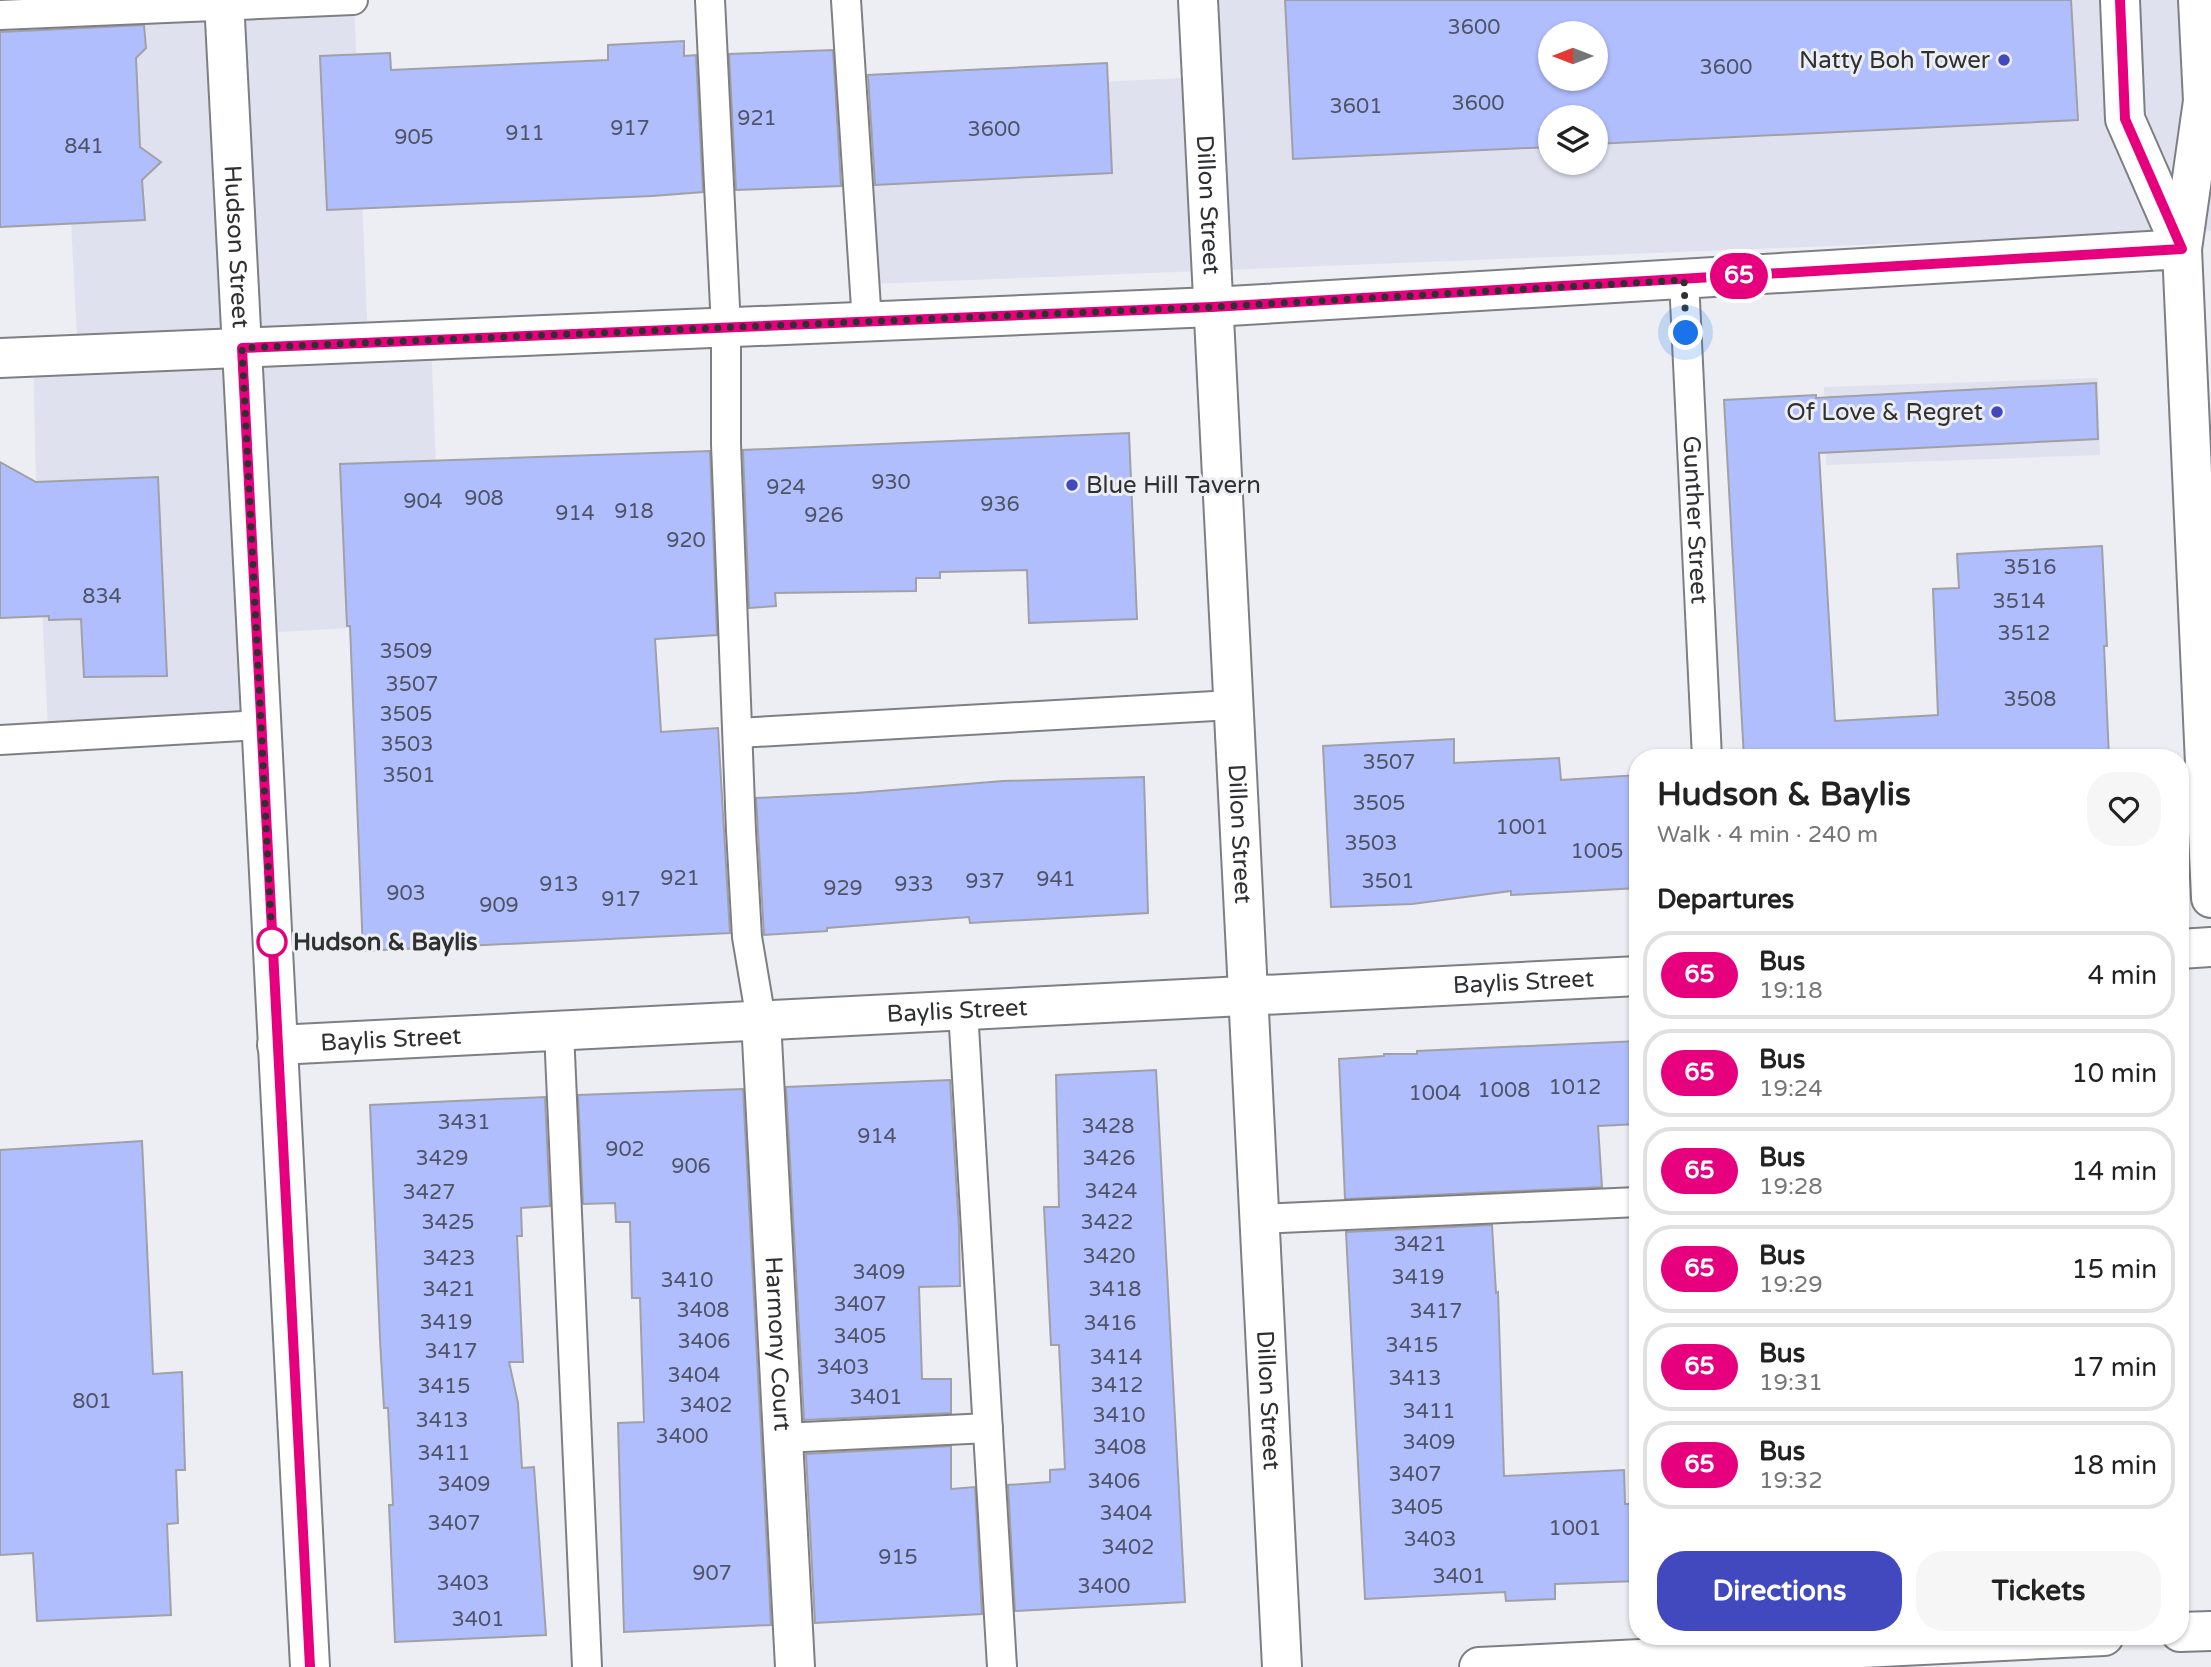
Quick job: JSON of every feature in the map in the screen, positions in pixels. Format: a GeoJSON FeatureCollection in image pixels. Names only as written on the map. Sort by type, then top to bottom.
{"type":"FeatureCollection","features":[{"type":"Feature","properties":{"kind":"street","name":"Dillon Street"},"geometry":{"type":"LineString","coordinates":[[1198,0],[1282,1667]]}},
{"type":"Feature","properties":{"kind":"street"},"geometry":{"type":"LineString","coordinates":[[2120,0],[2125,119],[2197,249]]}},
{"type":"Feature","properties":{"kind":"street"},"geometry":{"type":"LineString","coordinates":[[2198,0],[2203,101],[2197,249],[2211,898]]}},
{"type":"Feature","properties":{"kind":"street","name":"Hudson Street"},"geometry":{"type":"LineString","coordinates":[[224,4],[310,1667]]}},
{"type":"Feature","properties":{"kind":"street"},"geometry":{"type":"LineString","coordinates":[[0,358],[1212,307],[2197,249]]}},
{"type":"Feature","properties":{"kind":"street"},"geometry":{"type":"LineString","coordinates":[[2189,948],[2211,947]]}},
{"type":"Feature","properties":{"kind":"street","name":"Baylis Street"},"geometry":{"type":"LineString","coordinates":[[277,1045],[1629,976]]}},
{"type":"Feature","properties":{"kind":"street","name":"Harmony Court"},"geometry":{"type":"LineString","coordinates":[[761,1020],[795,1667]]}},
{"type":"Feature","properties":{"kind":"street"},"geometry":{"type":"LineString","coordinates":[[2189,1632],[2211,1631]]}},
{"type":"Feature","properties":{"kind":"street"},"geometry":{"type":"LineString","coordinates":[[1479,1667],[1906,1645]]}},
{"type":"Feature","properties":{"kind":"lane"},"geometry":{"type":"LineString","coordinates":[[0,15],[352,0]]}},
{"type":"Feature","properties":{"kind":"lane"},"geometry":{"type":"LineString","coordinates":[[710,0],[726,328],[727,457],[747,937],[761,1020]]}},
{"type":"Feature","properties":{"kind":"lane"},"geometry":{"type":"LineString","coordinates":[[846,0],[867,323]]}},
{"type":"Feature","properties":{"kind":"lane","name":"Gunther Street"},"geometry":{"type":"LineString","coordinates":[[1684,280],[1707,749]]}},
{"type":"Feature","properties":{"kind":"lane"},"geometry":{"type":"LineString","coordinates":[[738,733],[1232,705]]}},
{"type":"Feature","properties":{"kind":"lane"},"geometry":{"type":"LineString","coordinates":[[0,740],[261,725]]}},
{"type":"Feature","properties":{"kind":"lane"},"geometry":{"type":"LineString","coordinates":[[963,1010],[1002,1667]]}},
{"type":"Feature","properties":{"kind":"lane"},"geometry":{"type":"LineString","coordinates":[[559,1031],[587,1667]]}},
{"type":"Feature","properties":{"kind":"lane"},"geometry":{"type":"LineString","coordinates":[[1259,1219],[1629,1202]]}},
{"type":"Feature","properties":{"kind":"lane"},"geometry":{"type":"LineString","coordinates":[[783,1438],[988,1428]]}},
{"type":"Feature","properties":{"kind":"shaded area"},"geometry":{"type":"Polygon","coordinates":[[[354,0],[368,341],[431,338],[442,623],[262,633],[267,719],[48,731],[33,358],[78,356],[60,12],[354,0]]]}},
{"type":"Feature","properties":{"kind":"shaded area"},"geometry":{"type":"Polygon","coordinates":[[[1196,0],[2211,0],[2211,231],[871,284],[859,94],[1199,77],[1196,0]]]}},
{"type":"Feature","properties":{"kind":"shaded area"},"geometry":{"type":"Polygon","coordinates":[[[2098,378],[2100,455],[1826,465],[1824,387],[2098,378]]]}},
{"type":"Feature","properties":{"kind":"building"},"geometry":{"type":"Polygon","coordinates":[[[1285,0],[2071,0],[2078,120],[1608,143],[1608,105],[1538,105],[1538,148],[1293,159],[1285,0]]]}},
{"type":"Feature","properties":{"kind":"building"},"geometry":{"type":"Polygon","coordinates":[[[144,25],[146,48],[136,58],[140,147],[161,162],[142,180],[145,220],[0,227],[0,32],[144,25]]]}},
{"type":"Feature","properties":{"kind":"building"},"geometry":{"type":"Polygon","coordinates":[[[684,41],[684,56],[696,55],[703,192],[327,210],[320,56],[390,53],[391,70],[608,60],[608,45],[684,41]]]}},
{"type":"Feature","properties":{"kind":"building"},"geometry":{"type":"Polygon","coordinates":[[[833,50],[841,186],[736,190],[729,54],[833,50]]]}},
{"type":"Feature","properties":{"kind":"building"},"geometry":{"type":"Polygon","coordinates":[[[1107,63],[1112,173],[875,185],[868,75],[1107,63]]]}},
{"type":"Feature","properties":{"kind":"building"},"geometry":{"type":"Polygon","coordinates":[[[2096,383],[2098,439],[1819,453],[1835,721],[1938,715],[1933,589],[1959,588],[1957,554],[2102,546],[2109,749],[1743,749],[1724,400],[1816,395],[1816,398],[2096,383]]]}},
{"type":"Feature","properties":{"kind":"building"},"geometry":{"type":"Polygon","coordinates":[[[1129,433],[1137,619],[1029,623],[1027,570],[940,572],[940,578],[916,578],[916,591],[775,593],[776,606],[749,608],[743,450],[1129,433]]]}},
{"type":"Feature","properties":{"kind":"building"},"geometry":{"type":"Polygon","coordinates":[[[710,451],[717,635],[655,639],[661,732],[718,728],[730,933],[363,951],[350,626],[347,626],[340,464],[710,451]]]}},
{"type":"Feature","properties":{"kind":"building"},"geometry":{"type":"Polygon","coordinates":[[[0,462],[36,482],[158,477],[167,676],[84,677],[81,619],[49,620],[49,616],[0,618],[0,462]]]}},
{"type":"Feature","properties":{"kind":"building"},"geometry":{"type":"Polygon","coordinates":[[[1454,739],[1454,763],[1559,758],[1561,780],[1629,776],[1629,888],[1511,895],[1511,891],[1412,904],[1331,907],[1323,746],[1454,739]]]}},
{"type":"Feature","properties":{"kind":"building"},"geometry":{"type":"Polygon","coordinates":[[[1144,777],[1148,913],[970,923],[969,917],[764,935],[756,798],[1003,781],[1144,777]]]}},
{"type":"Feature","properties":{"kind":"building"},"geometry":{"type":"Polygon","coordinates":[[[1629,1041],[1629,1124],[1598,1126],[1602,1187],[1345,1199],[1339,1059],[1384,1054],[1417,1054],[1417,1051],[1629,1041]]]}},
{"type":"Feature","properties":{"kind":"building"},"geometry":{"type":"Polygon","coordinates":[[[1156,1070],[1185,1602],[1015,1611],[1008,1485],[1050,1482],[1050,1470],[1065,1469],[1059,1345],[1051,1345],[1044,1207],[1059,1207],[1056,1075],[1156,1070]]]}},
{"type":"Feature","properties":{"kind":"building"},"geometry":{"type":"Polygon","coordinates":[[[950,1080],[960,1286],[919,1287],[922,1379],[951,1379],[951,1413],[804,1420],[786,1087],[950,1080]]]}},
{"type":"Feature","properties":{"kind":"building"},"geometry":{"type":"Polygon","coordinates":[[[743,1089],[771,1625],[624,1632],[618,1423],[644,1422],[640,1298],[632,1298],[630,1222],[616,1222],[615,1203],[583,1204],[578,1095],[743,1089]]]}},
{"type":"Feature","properties":{"kind":"building"},"geometry":{"type":"Polygon","coordinates":[[[545,1097],[550,1206],[521,1208],[522,1236],[517,1236],[523,1362],[509,1362],[518,1403],[522,1468],[534,1467],[546,1635],[395,1642],[389,1505],[393,1505],[388,1408],[384,1408],[380,1340],[370,1105],[545,1097]]]}},
{"type":"Feature","properties":{"kind":"building"},"geometry":{"type":"Polygon","coordinates":[[[142,1141],[153,1374],[182,1372],[185,1470],[176,1470],[178,1523],[167,1524],[171,1615],[37,1621],[33,1553],[0,1555],[0,1150],[142,1141]]]}},
{"type":"Feature","properties":{"kind":"building"},"geometry":{"type":"Polygon","coordinates":[[[1492,1225],[1496,1293],[1498,1292],[1504,1476],[1624,1470],[1625,1504],[1629,1504],[1629,1581],[1555,1584],[1555,1599],[1506,1601],[1505,1592],[1365,1599],[1346,1232],[1492,1225]]]}},
{"type":"Feature","properties":{"kind":"building"},"geometry":{"type":"Polygon","coordinates":[[[951,1446],[951,1489],[975,1487],[982,1614],[815,1623],[806,1454],[951,1446]]]}},
{"type":"Feature","properties":{"kind":"bus line","name":"65"},"geometry":{"type":"LineString","coordinates":[[310,1667],[242,348],[1212,307],[2182,249],[2125,119],[2120,0]]}},
{"type":"Feature","properties":{"kind":"place","name":"Natty Boh Tower"},"geometry":{"type":"Point","coordinates":[2004,60]}},
{"type":"Feature","properties":{"kind":"place","name":"Of Love & Regret"},"geometry":{"type":"Point","coordinates":[1997,412]}},
{"type":"Feature","properties":{"kind":"place","name":"Blue Hill Tavern"},"geometry":{"type":"Point","coordinates":[1072,485]}},
{"type":"Feature","properties":{"kind":"place","name":"Hudson & Baylis"},"geometry":{"type":"Point","coordinates":[272,942]}},
{"type":"Feature","properties":{"kind":"route"},"geometry":{"type":"LineString","coordinates":[[272,942],[242,348],[1212,307],[1684,280],[1686,333]]}}]}
